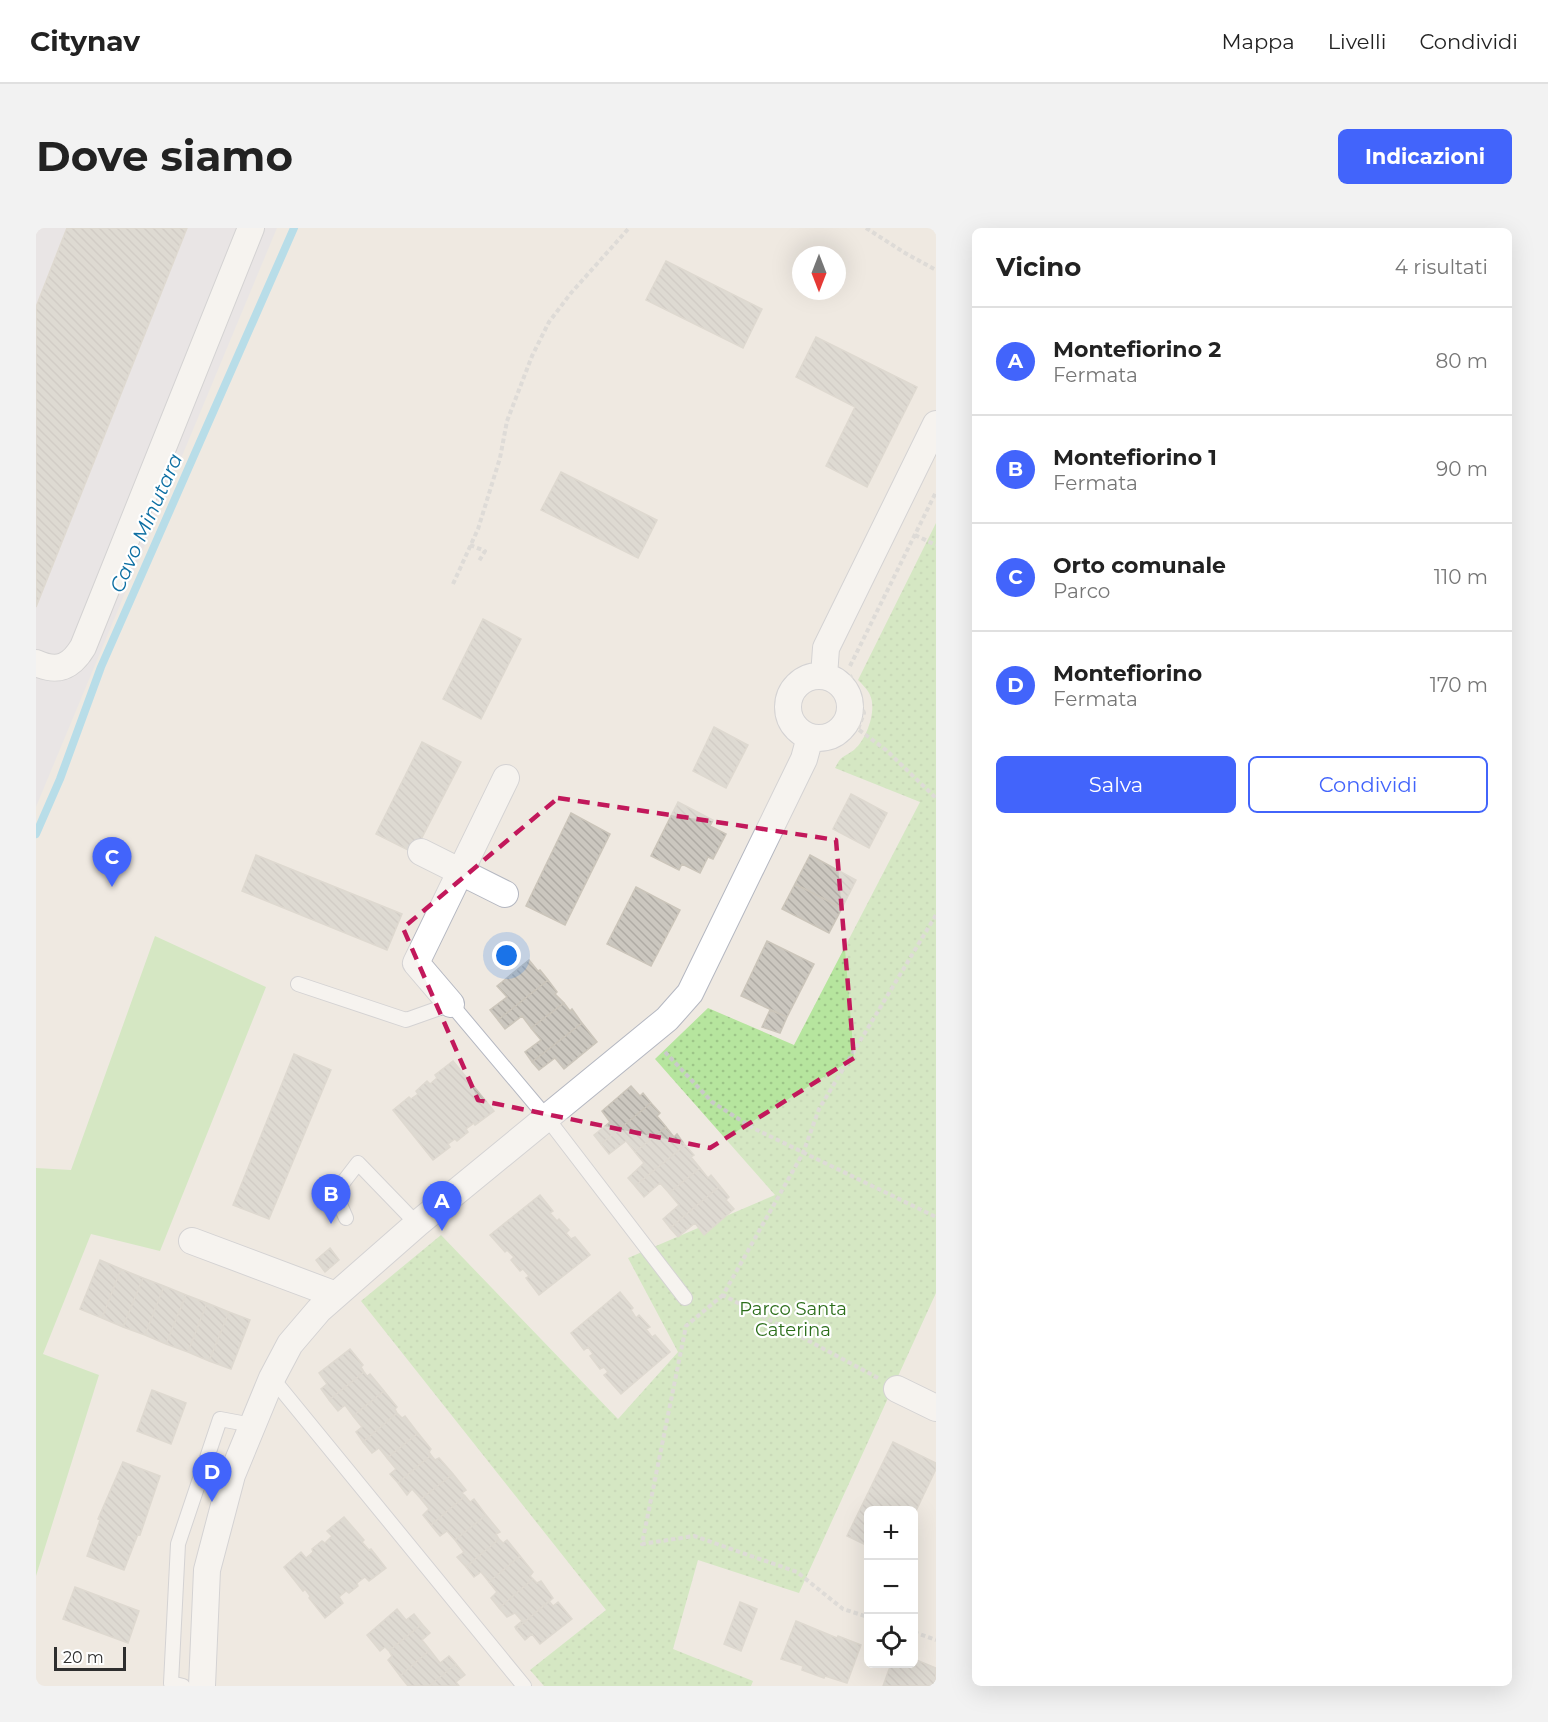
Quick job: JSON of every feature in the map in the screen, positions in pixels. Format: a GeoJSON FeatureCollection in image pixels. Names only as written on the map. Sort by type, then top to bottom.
{"type":"FeatureCollection","features":[{"type":"Feature","properties":{"kind":"street"},"geometry":{"type":"LineString","coordinates":[[36,663],[45,667],[57,668],[70,664],[83,647],[251,228]]}},
{"type":"Feature","properties":{"kind":"street"},"geometry":{"type":"LineString","coordinates":[[824,676],[826,648],[936,427]]}},
{"type":"Feature","properties":{"kind":"street"},"geometry":{"type":"LineString","coordinates":[[815,675],[835,679],[849,697],[853,725],[830,736],[816,738],[801,733],[793,724],[788,712],[791,692],[801,681],[815,675]]}},
{"type":"Feature","properties":{"kind":"street"},"geometry":{"type":"LineString","coordinates":[[202,1686],[207,1570],[232,1475],[272,1378],[290,1344],[320,1310],[417,1224],[668,1019],[690,993],[804,759],[810,737]]}},
{"type":"Feature","properties":{"kind":"street"},"geometry":{"type":"LineString","coordinates":[[451,1004],[416,963],[506,778]]}},
{"type":"Feature","properties":{"kind":"street"},"geometry":{"type":"LineString","coordinates":[[421,852],[505,894]]}},
{"type":"Feature","properties":{"kind":"street"},"geometry":{"type":"LineString","coordinates":[[192,1241],[336,1295]]}},
{"type":"Feature","properties":{"kind":"street"},"geometry":{"type":"LineString","coordinates":[[897,1389],[936,1408]]}},
{"type":"Feature","properties":{"kind":"lane"},"geometry":{"type":"LineString","coordinates":[[298,984],[406,1020],[451,1004],[548,1118],[685,1298]]}},
{"type":"Feature","properties":{"kind":"lane"},"geometry":{"type":"LineString","coordinates":[[346,1218],[334,1194],[358,1163],[417,1224]]}},
{"type":"Feature","properties":{"kind":"lane"},"geometry":{"type":"LineString","coordinates":[[272,1378],[524,1686]]}},
{"type":"Feature","properties":{"kind":"lane"},"geometry":{"type":"LineString","coordinates":[[183,1686],[171,1683],[178,1544],[220,1419],[252,1425]]}},
{"type":"Feature","properties":{"kind":"path"},"geometry":{"type":"LineString","coordinates":[[453,584],[490,491],[500,458],[507,421],[532,356],[549,322],[571,293],[629,228]]}},
{"type":"Feature","properties":{"kind":"path"},"geometry":{"type":"LineString","coordinates":[[866,228],[936,270]]}},
{"type":"Feature","properties":{"kind":"path"},"geometry":{"type":"LineString","coordinates":[[936,492],[848,670],[864,713],[853,725],[886,750],[936,798]]}},
{"type":"Feature","properties":{"kind":"path"},"geometry":{"type":"LineString","coordinates":[[470,545],[485,551],[479,561]]}},
{"type":"Feature","properties":{"kind":"path"},"geometry":{"type":"LineString","coordinates":[[864,1616],[843,1609],[797,1572],[694,1536],[642,1544],[686,1326],[723,1295],[803,1153],[819,1109],[936,915]]}},
{"type":"Feature","properties":{"kind":"path"},"geometry":{"type":"LineString","coordinates":[[649,1035],[712,1102],[753,1128],[936,1217]]}},
{"type":"Feature","properties":{"kind":"path"},"geometry":{"type":"LineString","coordinates":[[723,1295],[897,1389]]}},
{"type":"Feature","properties":{"kind":"path"},"geometry":{"type":"LineString","coordinates":[[918,1633],[936,1640]]}},
{"type":"Feature","properties":{"kind":"highlighted area"},"geometry":{"type":"Polygon","coordinates":[[[558,798],[836,840],[854,1058],[710,1148],[478,1100],[403,928],[558,798]]]}},
{"type":"Feature","properties":{"kind":"shaded area"},"geometry":{"type":"Polygon","coordinates":[[[36,228],[277,228],[36,807],[36,228]]]}},
{"type":"Feature","properties":{"kind":"green space","name":"Parco Santa Caterina"},"geometry":{"type":"Polygon","coordinates":[[[936,523],[936,1293],[799,1593],[698,1560],[673,1649],[753,1681],[751,1686],[544,1686],[530,1670],[606,1610],[361,1301],[441,1235],[618,1419],[678,1352],[628,1258],[775,1195],[655,1059],[708,1008],[794,1045],[920,802],[835,768],[842,758],[859,744],[870,724],[872,701],[868,691],[858,680],[936,523]]]}},
{"type":"Feature","properties":{"kind":"green space"},"geometry":{"type":"Polygon","coordinates":[[[155,936],[266,987],[160,1251],[91,1234],[43,1354],[99,1375],[36,1576],[36,1168],[71,1170],[155,936]]]}},
{"type":"Feature","properties":{"kind":"building"},"geometry":{"type":"Polygon","coordinates":[[[67,228],[187,228],[36,607],[36,307],[67,228]]]}},
{"type":"Feature","properties":{"kind":"building"},"geometry":{"type":"Polygon","coordinates":[[[666,261],[762,309],[743,348],[646,300],[666,261]]]}},
{"type":"Feature","properties":{"kind":"building"},"geometry":{"type":"Polygon","coordinates":[[[816,337],[917,387],[867,487],[826,466],[855,407],[796,377],[816,337]]]}},
{"type":"Feature","properties":{"kind":"building"},"geometry":{"type":"Polygon","coordinates":[[[561,472],[657,520],[638,558],[541,510],[561,472]]]}},
{"type":"Feature","properties":{"kind":"building"},"geometry":{"type":"Polygon","coordinates":[[[483,619],[521,639],[481,719],[443,699],[483,619]]]}},
{"type":"Feature","properties":{"kind":"building"},"geometry":{"type":"Polygon","coordinates":[[[714,727],[748,745],[726,788],[693,771],[714,727]]]}},
{"type":"Feature","properties":{"kind":"building"},"geometry":{"type":"Polygon","coordinates":[[[422,742],[461,762],[414,853],[376,834],[422,742]]]}},
{"type":"Feature","properties":{"kind":"building"},"geometry":{"type":"Polygon","coordinates":[[[851,794],[887,813],[869,848],[833,829],[851,794]]]}},
{"type":"Feature","properties":{"kind":"building"},"geometry":{"type":"Polygon","coordinates":[[[678,802],[713,820],[710,826],[726,834],[713,859],[708,857],[700,873],[682,864],[679,870],[651,856],[678,802]]]}},
{"type":"Feature","properties":{"kind":"building"},"geometry":{"type":"Polygon","coordinates":[[[571,813],[610,834],[565,925],[526,906],[571,813]]]}},
{"type":"Feature","properties":{"kind":"building"},"geometry":{"type":"Polygon","coordinates":[[[256,855],[402,914],[387,950],[242,891],[256,855]]]}},
{"type":"Feature","properties":{"kind":"building"},"geometry":{"type":"Polygon","coordinates":[[[810,855],[856,880],[842,908],[795,884],[810,855]]]}},
{"type":"Feature","properties":{"kind":"building"},"geometry":{"type":"Polygon","coordinates":[[[795,884],[842,908],[829,933],[782,909],[795,884]]]}},
{"type":"Feature","properties":{"kind":"building"},"geometry":{"type":"Polygon","coordinates":[[[636,887],[680,910],[651,966],[607,944],[636,887]]]}},
{"type":"Feature","properties":{"kind":"building"},"geometry":{"type":"Polygon","coordinates":[[[767,941],[814,964],[787,1017],[741,996],[767,941]]]}},
{"type":"Feature","properties":{"kind":"building"},"geometry":{"type":"Polygon","coordinates":[[[529,960],[548,980],[498,1020],[490,1010],[507,997],[497,986],[529,960]]]}},
{"type":"Feature","properties":{"kind":"building"},"geometry":{"type":"Polygon","coordinates":[[[548,980],[557,992],[555,994],[564,1003],[531,1028],[522,1016],[505,1029],[498,1020],[548,980]]]}},
{"type":"Feature","properties":{"kind":"building"},"geometry":{"type":"Polygon","coordinates":[[[564,1003],[570,1011],[572,1009],[582,1023],[532,1062],[525,1052],[541,1040],[531,1028],[564,1003]]]}},
{"type":"Feature","properties":{"kind":"building"},"geometry":{"type":"Polygon","coordinates":[[[770,1010],[787,1017],[780,1033],[762,1027],[770,1010]]]}},
{"type":"Feature","properties":{"kind":"building"},"geometry":{"type":"Polygon","coordinates":[[[582,1023],[597,1042],[564,1069],[555,1058],[539,1070],[532,1062],[582,1023]]]}},
{"type":"Feature","properties":{"kind":"building"},"geometry":{"type":"Polygon","coordinates":[[[294,1054],[331,1070],[269,1219],[233,1205],[294,1054]]]}},
{"type":"Feature","properties":{"kind":"building"},"geometry":{"type":"Polygon","coordinates":[[[453,1061],[494,1111],[466,1129],[468,1132],[457,1141],[455,1139],[448,1144],[450,1147],[433,1160],[393,1110],[409,1097],[411,1099],[418,1094],[416,1091],[427,1081],[430,1084],[437,1078],[435,1075],[453,1061]]]}},
{"type":"Feature","properties":{"kind":"building"},"geometry":{"type":"Polygon","coordinates":[[[631,1086],[640,1096],[643,1093],[651,1103],[601,1144],[594,1135],[610,1122],[602,1111],[631,1086]]]}},
{"type":"Feature","properties":{"kind":"building"},"geometry":{"type":"Polygon","coordinates":[[[651,1103],[660,1113],[657,1116],[666,1127],[635,1152],[626,1141],[609,1154],[601,1144],[651,1103]]]}},
{"type":"Feature","properties":{"kind":"building"},"geometry":{"type":"Polygon","coordinates":[[[666,1127],[674,1137],[677,1134],[685,1145],[635,1186],[628,1178],[644,1163],[635,1152],[666,1127]]]}},
{"type":"Feature","properties":{"kind":"building"},"geometry":{"type":"Polygon","coordinates":[[[685,1145],[694,1155],[691,1157],[700,1168],[669,1193],[660,1183],[644,1197],[635,1186],[685,1145]]]}},
{"type":"Feature","properties":{"kind":"building"},"geometry":{"type":"Polygon","coordinates":[[[700,1168],[708,1178],[711,1175],[720,1186],[670,1228],[663,1219],[679,1205],[669,1193],[700,1168]]]}},
{"type":"Feature","properties":{"kind":"building"},"geometry":{"type":"Polygon","coordinates":[[[720,1186],[729,1197],[726,1200],[734,1209],[704,1235],[695,1223],[678,1237],[670,1228],[720,1186]]]}},
{"type":"Feature","properties":{"kind":"building"},"geometry":{"type":"Polygon","coordinates":[[[540,1195],[553,1211],[550,1213],[569,1230],[566,1233],[571,1239],[575,1237],[590,1255],[539,1295],[526,1278],[529,1276],[523,1269],[520,1271],[511,1260],[514,1257],[507,1250],[505,1252],[490,1235],[540,1195]]]}},
{"type":"Feature","properties":{"kind":"building"},"geometry":{"type":"Polygon","coordinates":[[[330,1248],[339,1260],[325,1272],[316,1260],[330,1248]]]}},
{"type":"Feature","properties":{"kind":"building"},"geometry":{"type":"Polygon","coordinates":[[[100,1260],[121,1269],[102,1318],[80,1309],[100,1260]]]}},
{"type":"Feature","properties":{"kind":"building"},"geometry":{"type":"Polygon","coordinates":[[[121,1269],[143,1278],[123,1327],[102,1318],[121,1269]]]}},
{"type":"Feature","properties":{"kind":"building"},"geometry":{"type":"Polygon","coordinates":[[[143,1278],[164,1286],[145,1335],[123,1327],[143,1278]]]}},
{"type":"Feature","properties":{"kind":"building"},"geometry":{"type":"Polygon","coordinates":[[[164,1286],[186,1295],[166,1344],[145,1335],[164,1286]]]}},
{"type":"Feature","properties":{"kind":"building"},"geometry":{"type":"Polygon","coordinates":[[[620,1292],[633,1308],[631,1310],[636,1318],[639,1315],[650,1327],[646,1329],[652,1337],[655,1335],[670,1352],[621,1394],[604,1375],[608,1372],[604,1367],[600,1369],[590,1356],[593,1354],[588,1347],[584,1350],[571,1333],[620,1292]]]}},
{"type":"Feature","properties":{"kind":"building"},"geometry":{"type":"Polygon","coordinates":[[[186,1295],[207,1303],[188,1352],[166,1344],[186,1295]]]}},
{"type":"Feature","properties":{"kind":"building"},"geometry":{"type":"Polygon","coordinates":[[[207,1303],[229,1312],[209,1361],[188,1352],[207,1303]]]}},
{"type":"Feature","properties":{"kind":"building"},"geometry":{"type":"Polygon","coordinates":[[[229,1312],[250,1320],[231,1369],[209,1361],[229,1312]]]}},
{"type":"Feature","properties":{"kind":"building"},"geometry":{"type":"Polygon","coordinates":[[[350,1349],[363,1365],[361,1367],[364,1372],[329,1400],[321,1389],[327,1384],[319,1373],[350,1349]]]}},
{"type":"Feature","properties":{"kind":"building"},"geometry":{"type":"Polygon","coordinates":[[[364,1372],[367,1376],[370,1374],[384,1391],[353,1416],[345,1405],[338,1411],[329,1400],[364,1372]]]}},
{"type":"Feature","properties":{"kind":"building"},"geometry":{"type":"Polygon","coordinates":[[[152,1390],[186,1403],[171,1444],[137,1431],[152,1390]]]}},
{"type":"Feature","properties":{"kind":"building"},"geometry":{"type":"Polygon","coordinates":[[[384,1391],[397,1407],[395,1409],[397,1413],[363,1442],[356,1432],[362,1427],[353,1416],[384,1391]]]}},
{"type":"Feature","properties":{"kind":"building"},"geometry":{"type":"Polygon","coordinates":[[[397,1413],[402,1418],[405,1416],[418,1433],[387,1458],[379,1448],[372,1453],[363,1442],[397,1413]]]}},
{"type":"Feature","properties":{"kind":"building"},"geometry":{"type":"Polygon","coordinates":[[[418,1433],[431,1449],[429,1452],[431,1455],[398,1483],[390,1474],[396,1469],[387,1458],[418,1433]]]}},
{"type":"Feature","properties":{"kind":"building"},"geometry":{"type":"Polygon","coordinates":[[[893,1442],[936,1463],[936,1469],[918,1507],[864,1506],[864,1544],[847,1536],[893,1442]]]}},
{"type":"Feature","properties":{"kind":"building"},"geometry":{"type":"Polygon","coordinates":[[[431,1455],[435,1460],[439,1458],[453,1474],[421,1499],[412,1489],[407,1495],[398,1483],[431,1455]]]}},
{"type":"Feature","properties":{"kind":"building"},"geometry":{"type":"Polygon","coordinates":[[[123,1462],[160,1476],[140,1535],[138,1534],[124,1570],[87,1556],[100,1520],[98,1519],[123,1462]]]}},
{"type":"Feature","properties":{"kind":"building"},"geometry":{"type":"Polygon","coordinates":[[[453,1474],[466,1490],[462,1493],[465,1496],[431,1525],[423,1515],[429,1509],[421,1499],[453,1474]]]}},
{"type":"Feature","properties":{"kind":"building"},"geometry":{"type":"Polygon","coordinates":[[[465,1496],[470,1502],[474,1499],[486,1515],[455,1540],[447,1531],[440,1536],[431,1525],[465,1496]]]}},
{"type":"Feature","properties":{"kind":"building"},"geometry":{"type":"Polygon","coordinates":[[[486,1515],[500,1532],[496,1534],[499,1539],[466,1567],[457,1557],[464,1552],[455,1540],[486,1515]]]}},
{"type":"Feature","properties":{"kind":"building"},"geometry":{"type":"Polygon","coordinates":[[[344,1517],[364,1540],[362,1542],[369,1550],[371,1549],[386,1568],[369,1581],[365,1577],[349,1593],[346,1591],[339,1597],[343,1603],[325,1618],[309,1598],[305,1589],[303,1591],[284,1567],[301,1552],[306,1558],[322,1541],[325,1543],[332,1536],[327,1531],[344,1517]]]}},
{"type":"Feature","properties":{"kind":"building"},"geometry":{"type":"Polygon","coordinates":[[[499,1539],[503,1543],[507,1540],[520,1556],[489,1582],[481,1572],[474,1577],[466,1567],[499,1539]]]}},
{"type":"Feature","properties":{"kind":"building"},"geometry":{"type":"Polygon","coordinates":[[[520,1556],[533,1572],[530,1576],[533,1579],[499,1608],[491,1598],[497,1592],[489,1582],[520,1556]]]}},
{"type":"Feature","properties":{"kind":"building"},"geometry":{"type":"Polygon","coordinates":[[[533,1579],[537,1583],[541,1581],[553,1598],[516,1629],[515,1627],[522,1621],[515,1613],[507,1617],[499,1608],[533,1579]]]}},
{"type":"Feature","properties":{"kind":"building"},"geometry":{"type":"Polygon","coordinates":[[[75,1587],[139,1611],[128,1643],[63,1619],[75,1587]]]}},
{"type":"Feature","properties":{"kind":"building"},"geometry":{"type":"Polygon","coordinates":[[[549,1601],[553,1606],[558,1602],[572,1619],[540,1644],[532,1634],[525,1640],[516,1629],[549,1601]]]}},
{"type":"Feature","properties":{"kind":"building"},"geometry":{"type":"Polygon","coordinates":[[[740,1602],[757,1609],[741,1651],[724,1644],[740,1602]]]}},
{"type":"Feature","properties":{"kind":"building"},"geometry":{"type":"Polygon","coordinates":[[[397,1609],[406,1620],[414,1614],[422,1624],[389,1651],[385,1647],[380,1651],[367,1635],[397,1609]]]}},
{"type":"Feature","properties":{"kind":"building"},"geometry":{"type":"Polygon","coordinates":[[[796,1621],[861,1645],[847,1683],[802,1670],[803,1666],[781,1659],[796,1621]]]}},
{"type":"Feature","properties":{"kind":"building"},"geometry":{"type":"Polygon","coordinates":[[[422,1624],[430,1633],[422,1640],[430,1650],[400,1676],[388,1660],[392,1656],[389,1651],[422,1624]]]}},
{"type":"Feature","properties":{"kind":"building"},"geometry":{"type":"Polygon","coordinates":[[[430,1650],[440,1663],[449,1656],[456,1664],[429,1686],[408,1686],[400,1676],[430,1650]]]}},
{"type":"Feature","properties":{"kind":"building"},"geometry":{"type":"Polygon","coordinates":[[[918,1661],[936,1668],[935,1686],[883,1686],[890,1668],[918,1668],[918,1661]]]}},
{"type":"Feature","properties":{"kind":"building"},"geometry":{"type":"Polygon","coordinates":[[[456,1664],[465,1675],[456,1682],[459,1686],[429,1686],[456,1664]]]}},
{"type":"Feature","properties":{"kind":"waterway","name":"Cavo Minutara"},"geometry":{"type":"LineString","coordinates":[[36,834],[60,779],[101,667],[294,228]]}},
{"type":"Feature","properties":{"kind":"place","name":"Orto comunale"},"geometry":{"type":"Point","coordinates":[112,887]}},
{"type":"Feature","properties":{"kind":"place","name":"Montefiorino 1"},"geometry":{"type":"Point","coordinates":[331,1224]}},
{"type":"Feature","properties":{"kind":"place","name":"Montefiorino 2"},"geometry":{"type":"Point","coordinates":[442,1231]}},
{"type":"Feature","properties":{"kind":"place","name":"Montefiorino"},"geometry":{"type":"Point","coordinates":[212,1502]}}]}
